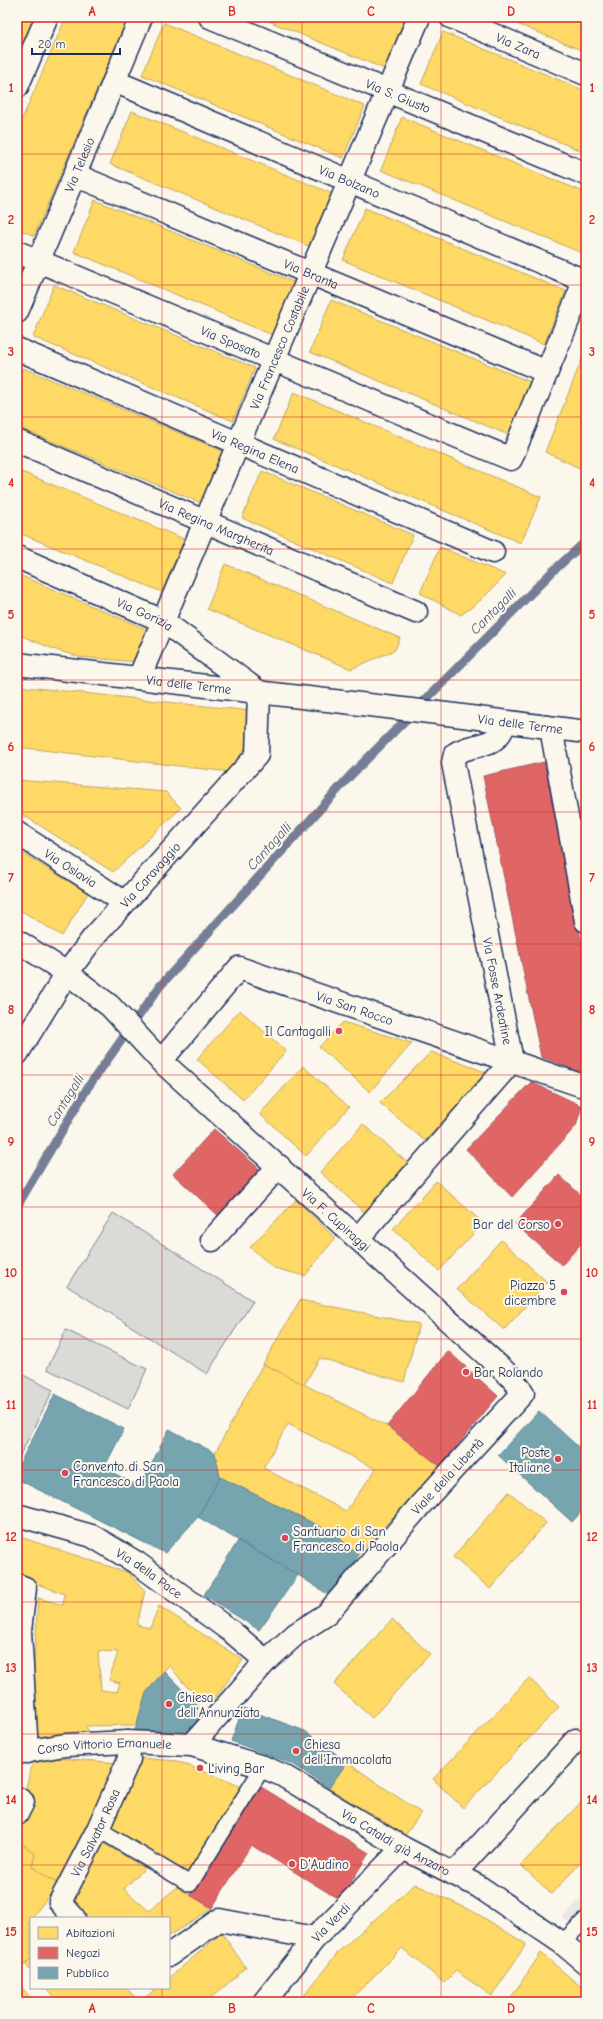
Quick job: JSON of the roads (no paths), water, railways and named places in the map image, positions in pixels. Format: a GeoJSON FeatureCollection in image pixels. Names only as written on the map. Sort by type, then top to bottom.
{"type":"FeatureCollection","features":[{"type":"Feature","properties":{"kind":"street"},"geometry":{"type":"LineString","coordinates":[[17,87],[47,17]]}},
{"type":"Feature","properties":{"kind":"street","name":"Via Telesio"},"geometry":{"type":"LineString","coordinates":[[17,312],[141,17]]}},
{"type":"Feature","properties":{"kind":"street","name":"Via S. Giusto"},"geometry":{"type":"LineString","coordinates":[[210,17],[586,174]]}},
{"type":"Feature","properties":{"kind":"street","name":"Via Francesco Costabile"},"geometry":{"type":"LineString","coordinates":[[139,678],[419,17]]}},
{"type":"Feature","properties":{"kind":"street","name":"Via Zara"},"geometry":{"type":"LineString","coordinates":[[451,17],[586,74]]}},
{"type":"Feature","properties":{"kind":"street","name":"Via Bolzano"},"geometry":{"type":"LineString","coordinates":[[114,81],[585,279]]}},
{"type":"Feature","properties":{"kind":"street","name":"Via Branta"},"geometry":{"type":"LineString","coordinates":[[75,175],[547,372]]}},
{"type":"Feature","properties":{"kind":"street","name":"Via Sposato"},"geometry":{"type":"LineString","coordinates":[[17,252],[511,459],[547,372]]}},
{"type":"Feature","properties":{"kind":"street"},"geometry":{"type":"LineString","coordinates":[[547,372],[585,279]]}},
{"type":"Feature","properties":{"kind":"street","name":"Via Regina Elena"},"geometry":{"type":"LineString","coordinates":[[17,349],[493,552]]}},
{"type":"Feature","properties":{"kind":"street","name":"Via Regina Margherita"},"geometry":{"type":"LineString","coordinates":[[17,441],[416,612]]}},
{"type":"Feature","properties":{"kind":"street","name":"Via Gorizia"},"geometry":{"type":"LineString","coordinates":[[17,557],[163,621],[259,692]]}},
{"type":"Feature","properties":{"kind":"street"},"geometry":{"type":"LineString","coordinates":[[17,654],[51,668]]}},
{"type":"Feature","properties":{"kind":"street","name":"Via delle Terme"},"geometry":{"type":"LineString","coordinates":[[17,664],[455,715],[586,732]]}},
{"type":"Feature","properties":{"kind":"street","name":"Via Caravaggio"},"geometry":{"type":"LineString","coordinates":[[17,1054],[67,973],[93,938],[257,755],[259,692]]}},
{"type":"Feature","properties":{"kind":"street","name":"Via Fosse Ardeatine"},"geometry":{"type":"LineString","coordinates":[[359,1237],[512,1061],[453,763],[455,754],[463,749],[489,743],[498,738],[505,722]]}},
{"type":"Feature","properties":{"kind":"street"},"geometry":{"type":"LineString","coordinates":[[551,728],[582,882],[586,921]]}},
{"type":"Feature","properties":{"kind":"street","name":"Via Oslavia"},"geometry":{"type":"LineString","coordinates":[[17,833],[124,902]]}},
{"type":"Feature","properties":{"kind":"street","name":"Via F. Cupiraggi"},"geometry":{"type":"LineString","coordinates":[[17,941],[67,973],[110,1006],[161,1060],[359,1237],[512,1378]]}},
{"type":"Feature","properties":{"kind":"street","name":"Via San Rocco"},"geometry":{"type":"LineString","coordinates":[[161,1060],[239,968],[580,1085],[586,1085]]}},
{"type":"Feature","properties":{"kind":"street"},"geometry":{"type":"LineString","coordinates":[[212,1240],[278,1166]]}},
{"type":"Feature","properties":{"kind":"street","name":"Viale della Libertà"},"geometry":{"type":"LineString","coordinates":[[192,1745],[266,1661],[296,1634],[327,1614],[422,1503],[523,1393],[512,1378]]}},
{"type":"Feature","properties":{"kind":"street","name":"Via della Pace"},"geometry":{"type":"LineString","coordinates":[[17,1515],[92,1536],[137,1563],[232,1632],[266,1661]]}},
{"type":"Feature","properties":{"kind":"street"},"geometry":{"type":"LineString","coordinates":[[21,1587],[19,1631],[22,1753]]}},
{"type":"Feature","properties":{"kind":"street"},"geometry":{"type":"LineString","coordinates":[[454,1874],[576,1740]]}},
{"type":"Feature","properties":{"kind":"street","name":"Corso Vittorio Emanuele"},"geometry":{"type":"LineString","coordinates":[[22,1753],[66,1745],[128,1742],[192,1745]]}},
{"type":"Feature","properties":{"kind":"street","name":"Via Salvator Rosa"},"geometry":{"type":"LineString","coordinates":[[73,1917],[60,1902],[98,1829],[129,1759],[128,1742]]}},
{"type":"Feature","properties":{"kind":"street","name":"Via Cataldi già Anzaro"},"geometry":{"type":"LineString","coordinates":[[192,1745],[263,1767],[282,1776],[403,1848],[478,1886],[562,1943],[586,1963]]}},
{"type":"Feature","properties":{"kind":"street"},"geometry":{"type":"LineString","coordinates":[[17,1798],[23,1802],[17,1814]]}},
{"type":"Feature","properties":{"kind":"street","name":"Via Verdi"},"geometry":{"type":"LineString","coordinates":[[264,2002],[315,1938],[403,1848]]}},
{"type":"Feature","properties":{"kind":"street"},"geometry":{"type":"LineString","coordinates":[[170,1954],[219,1920],[315,1938]]}},
{"type":"Feature","properties":{"kind":"lane"},"geometry":{"type":"LineString","coordinates":[[98,1829],[190,1884],[263,1767]]}},
{"type":"Feature","properties":{"kind":"lane"},"geometry":{"type":"LineString","coordinates":[[562,1943],[586,1919]]}},
{"type":"Feature","properties":{"kind":"waterway","name":"Cantagalli"},"geometry":{"type":"LineString","coordinates":[[17,1206],[88,1087],[160,986],[350,776],[551,573],[586,541]]}},
{"type":"Feature","properties":{"kind":"place","name":"Il Cantagalli"},"geometry":{"type":"Point","coordinates":[339,1031]}},
{"type":"Feature","properties":{"kind":"place","name":"Bar del Corso"},"geometry":{"type":"Point","coordinates":[558,1224]}},
{"type":"Feature","properties":{"kind":"place","name":"Piazza 5 dicembre"},"geometry":{"type":"Point","coordinates":[564,1292]}},
{"type":"Feature","properties":{"kind":"place","name":"Bar Rolando"},"geometry":{"type":"Point","coordinates":[466,1372]}},
{"type":"Feature","properties":{"kind":"place","name":"Poste Italiane"},"geometry":{"type":"Point","coordinates":[558,1459]}},
{"type":"Feature","properties":{"kind":"place","name":"Convento di San Francesco di Paola"},"geometry":{"type":"Point","coordinates":[65,1473]}},
{"type":"Feature","properties":{"kind":"place","name":"Santuario di San Francesco di Paola"},"geometry":{"type":"Point","coordinates":[285,1538]}},
{"type":"Feature","properties":{"kind":"place","name":"Chiesa dell'Annunziata"},"geometry":{"type":"Point","coordinates":[169,1704]}},
{"type":"Feature","properties":{"kind":"place","name":"Chiesa dell'Immacolata"},"geometry":{"type":"Point","coordinates":[296,1751]}},
{"type":"Feature","properties":{"kind":"place","name":"Living Bar"},"geometry":{"type":"Point","coordinates":[200,1768]}},
{"type":"Feature","properties":{"kind":"place","name":"D'Audino"},"geometry":{"type":"Point","coordinates":[292,1864]}}]}
